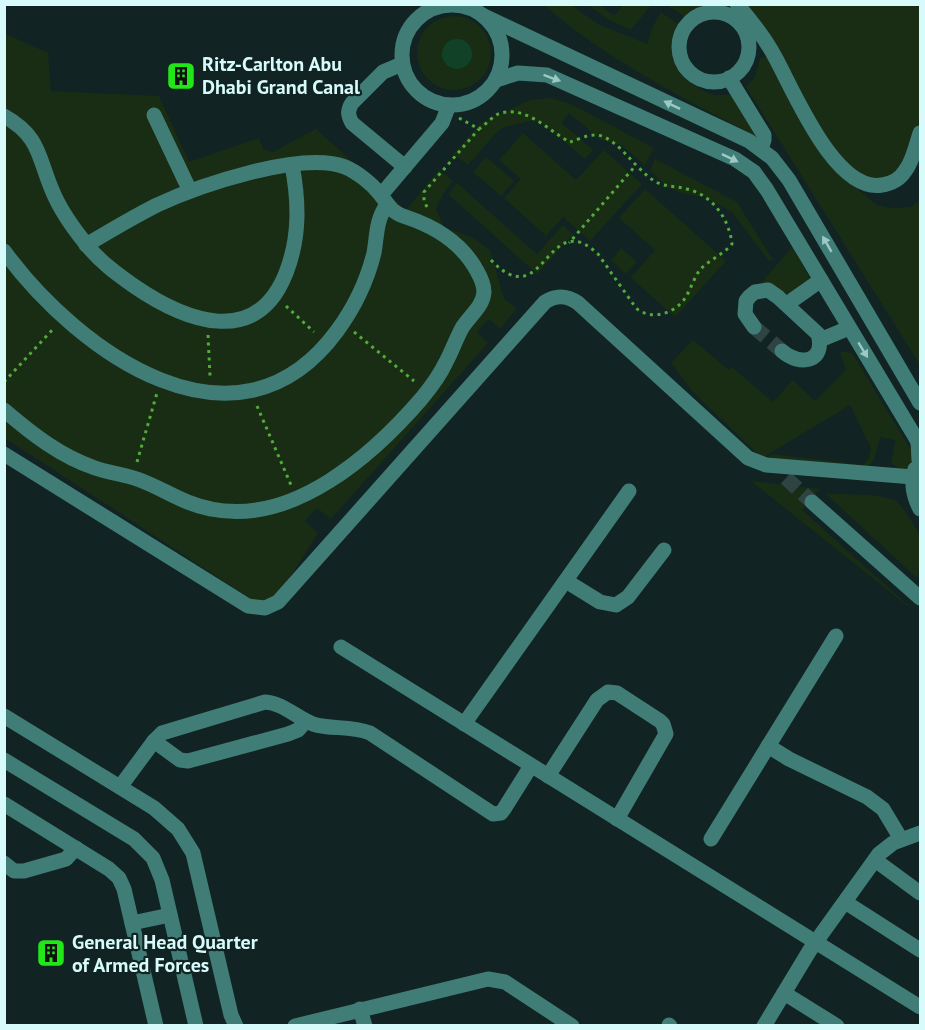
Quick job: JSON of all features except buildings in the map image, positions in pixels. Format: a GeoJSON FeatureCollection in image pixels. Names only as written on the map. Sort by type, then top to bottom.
{"type":"FeatureCollection","features":[{"type":"Feature","properties":{"kind":"street"},"geometry":{"type":"LineString","coordinates":[[737,4],[745,21],[776,58],[786,81],[811,124],[836,161],[853,178],[869,186],[894,181],[906,170],[921,133]]}},
{"type":"Feature","properties":{"kind":"street"},"geometry":{"type":"LineString","coordinates":[[482,15],[499,37],[502,59],[496,80],[481,96],[449,108],[419,92],[406,75],[402,64],[406,34],[425,12],[454,5],[473,9],[761,149],[772,158],[789,180],[921,403]]}},
{"type":"Feature","properties":{"kind":"street"},"geometry":{"type":"LineString","coordinates":[[711,12],[722,13],[745,21],[749,44],[748,54],[738,72],[729,78],[718,82],[707,81],[696,77],[681,61],[679,39],[690,20],[700,14],[711,12]]}},
{"type":"Feature","properties":{"kind":"street"},"geometry":{"type":"LineString","coordinates":[[402,64],[382,72],[348,109],[348,116],[352,123],[405,167]]}},
{"type":"Feature","properties":{"kind":"street"},"geometry":{"type":"LineString","coordinates":[[496,80],[518,73],[547,75],[735,159],[754,172],[918,442],[920,459],[913,477],[915,498],[921,509]]}},
{"type":"Feature","properties":{"kind":"street"},"geometry":{"type":"LineString","coordinates":[[729,78],[764,135],[764,145],[761,149]]}},
{"type":"Feature","properties":{"kind":"street"},"geometry":{"type":"LineString","coordinates":[[4,251],[31,285],[63,318],[120,360],[162,379],[211,393],[251,392],[291,375],[311,360],[327,344],[343,322],[361,290],[368,271],[384,200],[405,167],[442,123],[449,108]]}},
{"type":"Feature","properties":{"kind":"street"},"geometry":{"type":"LineString","coordinates":[[154,115],[190,191]]}},
{"type":"Feature","properties":{"kind":"street"},"geometry":{"type":"LineString","coordinates":[[4,116],[23,129],[35,145],[57,201],[86,245],[111,268],[142,291],[174,309],[207,320],[225,322],[238,320],[261,309],[275,295],[290,264],[297,231],[298,200],[292,165]]}},
{"type":"Feature","properties":{"kind":"street"},"geometry":{"type":"LineString","coordinates":[[698,142],[708,122]]}},
{"type":"Feature","properties":{"kind":"street"},"geometry":{"type":"LineString","coordinates":[[4,410],[44,442],[63,454],[94,468],[132,478],[181,500],[215,510],[251,512],[269,509],[308,493],[345,470],[378,445],[427,391],[445,365],[460,331],[480,306],[483,297],[484,286],[472,262],[453,241],[428,226],[397,214],[354,171],[321,163],[292,165],[190,191],[140,214],[86,245]]}},
{"type":"Feature","properties":{"kind":"street"},"geometry":{"type":"LineString","coordinates":[[787,304],[823,283],[845,275]]}},
{"type":"Feature","properties":{"kind":"street"},"geometry":{"type":"LineString","coordinates":[[754,327],[748,320],[745,308],[750,296],[761,290],[773,292],[815,329],[820,340],[817,352],[807,360],[795,360],[782,351]]}},
{"type":"Feature","properties":{"kind":"street"},"geometry":{"type":"LineString","coordinates":[[4,454],[248,606],[265,608],[278,602],[544,302],[558,296],[572,298],[578,303],[747,458],[766,465],[913,477]]}},
{"type":"Feature","properties":{"kind":"street"},"geometry":{"type":"LineString","coordinates":[[820,340],[849,328]]}},
{"type":"Feature","properties":{"kind":"street"},"geometry":{"type":"LineString","coordinates":[[464,724],[629,491]]}},
{"type":"Feature","properties":{"kind":"street"},"geometry":{"type":"LineString","coordinates":[[812,502],[920,595]]}},
{"type":"Feature","properties":{"kind":"street"},"geometry":{"type":"LineString","coordinates":[[566,581],[600,602],[616,605],[628,597],[664,550]]}},
{"type":"Feature","properties":{"kind":"street"},"geometry":{"type":"LineString","coordinates":[[711,839],[836,636]]}},
{"type":"Feature","properties":{"kind":"street"},"geometry":{"type":"LineString","coordinates":[[341,647],[921,1007]]}},
{"type":"Feature","properties":{"kind":"street"},"geometry":{"type":"LineString","coordinates":[[548,776],[597,700],[608,692],[617,693],[660,721],[666,734],[616,819]]}},
{"type":"Feature","properties":{"kind":"street"},"geometry":{"type":"LineString","coordinates":[[120,787],[154,741],[168,731],[261,702],[271,702],[306,721],[325,726],[352,727],[369,733],[493,814],[501,813],[531,766]]}},
{"type":"Feature","properties":{"kind":"street"},"geometry":{"type":"LineString","coordinates":[[4,716],[120,787],[168,818],[178,828],[190,847],[231,1015],[236,1026]]}},
{"type":"Feature","properties":{"kind":"street"},"geometry":{"type":"LineString","coordinates":[[154,741],[180,760],[189,761],[288,734],[298,730],[306,721]]}},
{"type":"Feature","properties":{"kind":"street"},"geometry":{"type":"LineString","coordinates":[[768,746],[789,759],[867,797],[883,809],[901,838]]}},
{"type":"Feature","properties":{"kind":"street"},"geometry":{"type":"LineString","coordinates":[[4,760],[134,839],[144,848],[158,869],[196,1026]]}},
{"type":"Feature","properties":{"kind":"street"},"geometry":{"type":"LineString","coordinates":[[4,804],[115,873],[119,878],[156,1026]]}},
{"type":"Feature","properties":{"kind":"street"},"geometry":{"type":"LineString","coordinates":[[764,1026],[816,942],[875,860],[886,847],[901,838],[921,834]]}},
{"type":"Feature","properties":{"kind":"street"},"geometry":{"type":"LineString","coordinates":[[4,863],[14,871],[24,871],[66,859],[76,848]]}},
{"type":"Feature","properties":{"kind":"street"},"geometry":{"type":"LineString","coordinates":[[875,860],[920,892]]}},
{"type":"Feature","properties":{"kind":"street"},"geometry":{"type":"LineString","coordinates":[[845,902],[921,950]]}},
{"type":"Feature","properties":{"kind":"street"},"geometry":{"type":"LineString","coordinates":[[132,923],[170,915]]}},
{"type":"Feature","properties":{"kind":"street"},"geometry":{"type":"LineString","coordinates":[[295,1026],[481,980],[497,979],[572,1026]]}},
{"type":"Feature","properties":{"kind":"street"},"geometry":{"type":"LineString","coordinates":[[784,993],[837,1026]]}},
{"type":"Feature","properties":{"kind":"street"},"geometry":{"type":"LineString","coordinates":[[360,1009],[365,1026]]}},
{"type":"Feature","properties":{"kind":"path"},"geometry":{"type":"LineString","coordinates":[[449,108],[479,129]]}},
{"type":"Feature","properties":{"kind":"path"},"geometry":{"type":"LineString","coordinates":[[429,210],[424,201],[424,192],[479,129],[498,114],[520,113],[540,121],[570,142],[594,135],[602,137],[614,144],[658,183],[698,192],[718,207],[731,234],[732,244],[724,254],[712,260],[700,271],[682,301],[663,313],[653,315],[643,314],[636,308],[598,254],[590,247],[578,243],[560,245],[531,274],[522,277],[511,275],[489,258]]}},
{"type":"Feature","properties":{"kind":"path"},"geometry":{"type":"LineString","coordinates":[[569,243],[636,165]]}},
{"type":"Feature","properties":{"kind":"path"},"geometry":{"type":"LineString","coordinates":[[275,295],[327,344]]}},
{"type":"Feature","properties":{"kind":"path"},"geometry":{"type":"LineString","coordinates":[[4,382],[63,318]]}},
{"type":"Feature","properties":{"kind":"path"},"geometry":{"type":"LineString","coordinates":[[207,320],[211,393]]}},
{"type":"Feature","properties":{"kind":"path"},"geometry":{"type":"LineString","coordinates":[[343,322],[427,391]]}},
{"type":"Feature","properties":{"kind":"path"},"geometry":{"type":"LineString","coordinates":[[132,478],[162,379]]}},
{"type":"Feature","properties":{"kind":"path"},"geometry":{"type":"LineString","coordinates":[[251,392],[297,497]]}},
{"type":"Feature","properties":{"kind":"shaded area"},"geometry":{"type":"Polygon","coordinates":[[[544,5],[571,5],[598,24],[647,44],[652,28],[661,12],[689,32],[683,44],[682,56],[689,78],[706,92],[718,95],[731,94],[760,139],[676,94],[621,61],[594,44],[544,5]]]}},
{"type":"Feature","properties":{"kind":"shaded area"},"geometry":{"type":"Polygon","coordinates":[[[588,5],[600,5],[614,16],[623,5],[650,6],[631,30],[609,20],[588,5]]]}},
{"type":"Feature","properties":{"kind":"shaded area"},"geometry":{"type":"Polygon","coordinates":[[[667,5],[725,5],[728,7],[728,17],[715,17],[697,25],[667,5]]]}},
{"type":"Feature","properties":{"kind":"shaded area"},"geometry":{"type":"Polygon","coordinates":[[[734,5],[920,5],[920,127],[911,159],[884,190],[878,193],[858,176],[833,146],[734,5]]]}},
{"type":"Feature","properties":{"kind":"shaded area"},"geometry":{"type":"Polygon","coordinates":[[[454,16],[468,19],[480,27],[488,39],[491,53],[488,67],[480,79],[468,87],[454,90],[440,87],[428,79],[420,67],[417,53],[420,39],[428,27],[440,19],[454,16]]]}},
{"type":"Feature","properties":{"kind":"shaded area"},"geometry":{"type":"Polygon","coordinates":[[[4,33],[48,53],[51,91],[159,96],[189,162],[259,138],[264,150],[273,152],[316,129],[406,210],[439,170],[453,181],[443,194],[436,209],[444,227],[473,238],[490,250],[504,299],[517,308],[500,329],[489,319],[477,332],[488,343],[331,519],[317,508],[305,521],[318,533],[276,599],[257,603],[5,438],[4,33]]]}},
{"type":"Feature","properties":{"kind":"shaded area"},"geometry":{"type":"Polygon","coordinates":[[[457,39],[467,44],[472,54],[467,64],[457,69],[447,64],[442,54],[447,44],[457,39]]]}},
{"type":"Feature","properties":{"kind":"shaded area"},"geometry":{"type":"Polygon","coordinates":[[[768,56],[849,182],[877,205],[893,208],[911,207],[920,200],[920,365],[746,87],[755,77],[760,58],[768,56]]]}},
{"type":"Feature","properties":{"kind":"shaded area"},"geometry":{"type":"Polygon","coordinates":[[[550,98],[569,103],[654,148],[645,165],[621,145],[601,140],[569,113],[562,123],[593,150],[585,159],[542,123],[531,121],[504,127],[468,165],[453,154],[481,123],[530,100],[550,98]]]}},
{"type":"Feature","properties":{"kind":"shaded area"},"geometry":{"type":"Polygon","coordinates":[[[523,133],[576,180],[604,150],[642,184],[590,241],[563,217],[546,236],[504,198],[521,179],[499,160],[523,133]]]}},
{"type":"Feature","properties":{"kind":"shaded area"},"geometry":{"type":"Polygon","coordinates":[[[486,157],[514,181],[501,196],[473,172],[486,157]]]}},
{"type":"Feature","properties":{"kind":"shaded area"},"geometry":{"type":"Polygon","coordinates":[[[655,159],[737,202],[773,260],[769,261],[732,212],[705,197],[681,193],[669,188],[650,171],[655,159]]]}},
{"type":"Feature","properties":{"kind":"shaded area"},"geometry":{"type":"Polygon","coordinates":[[[457,183],[537,254],[563,225],[573,234],[537,274],[448,194],[457,183]]]}},
{"type":"Feature","properties":{"kind":"shaded area"},"geometry":{"type":"Polygon","coordinates":[[[645,189],[726,261],[675,317],[631,278],[655,250],[619,218],[645,189]]]}},
{"type":"Feature","properties":{"kind":"shaded area"},"geometry":{"type":"Polygon","coordinates":[[[792,247],[813,283],[792,295],[776,290],[756,301],[751,295],[792,247]]]}},
{"type":"Feature","properties":{"kind":"shaded area"},"geometry":{"type":"Polygon","coordinates":[[[621,248],[637,262],[626,274],[611,260],[621,248]]]}},
{"type":"Feature","properties":{"kind":"shaded area"},"geometry":{"type":"Polygon","coordinates":[[[693,340],[729,370],[732,367],[773,402],[793,380],[815,401],[846,370],[840,354],[842,351],[852,353],[914,455],[913,467],[903,472],[891,463],[895,440],[880,437],[874,460],[865,470],[762,460],[773,454],[863,465],[869,458],[871,448],[850,405],[762,458],[692,391],[671,363],[693,340]]]}},
{"type":"Feature","properties":{"kind":"shaded area"},"geometry":{"type":"Polygon","coordinates":[[[751,481],[820,489],[802,510],[920,616],[751,481]]]}},
{"type":"Feature","properties":{"kind":"shaded area"},"geometry":{"type":"Polygon","coordinates":[[[825,493],[878,496],[897,502],[920,537],[921,558],[917,578],[825,493]]]}},
{"type":"Feature","properties":{"kind":"tunnel"},"geometry":{"type":"LineString","coordinates":[[754,327],[782,351]]}},
{"type":"Feature","properties":{"kind":"tunnel"},"geometry":{"type":"LineString","coordinates":[[786,478],[812,502]]}},
{"type":"Feature","properties":{"kind":"place","name":"Ritz-Carlton Abu Dhabi Grand Canal"},"geometry":{"type":"Point","coordinates":[181,76]}},
{"type":"Feature","properties":{"kind":"place","name":"General Head Quarter of Armed Forces"},"geometry":{"type":"Point","coordinates":[51,953]}}]}
